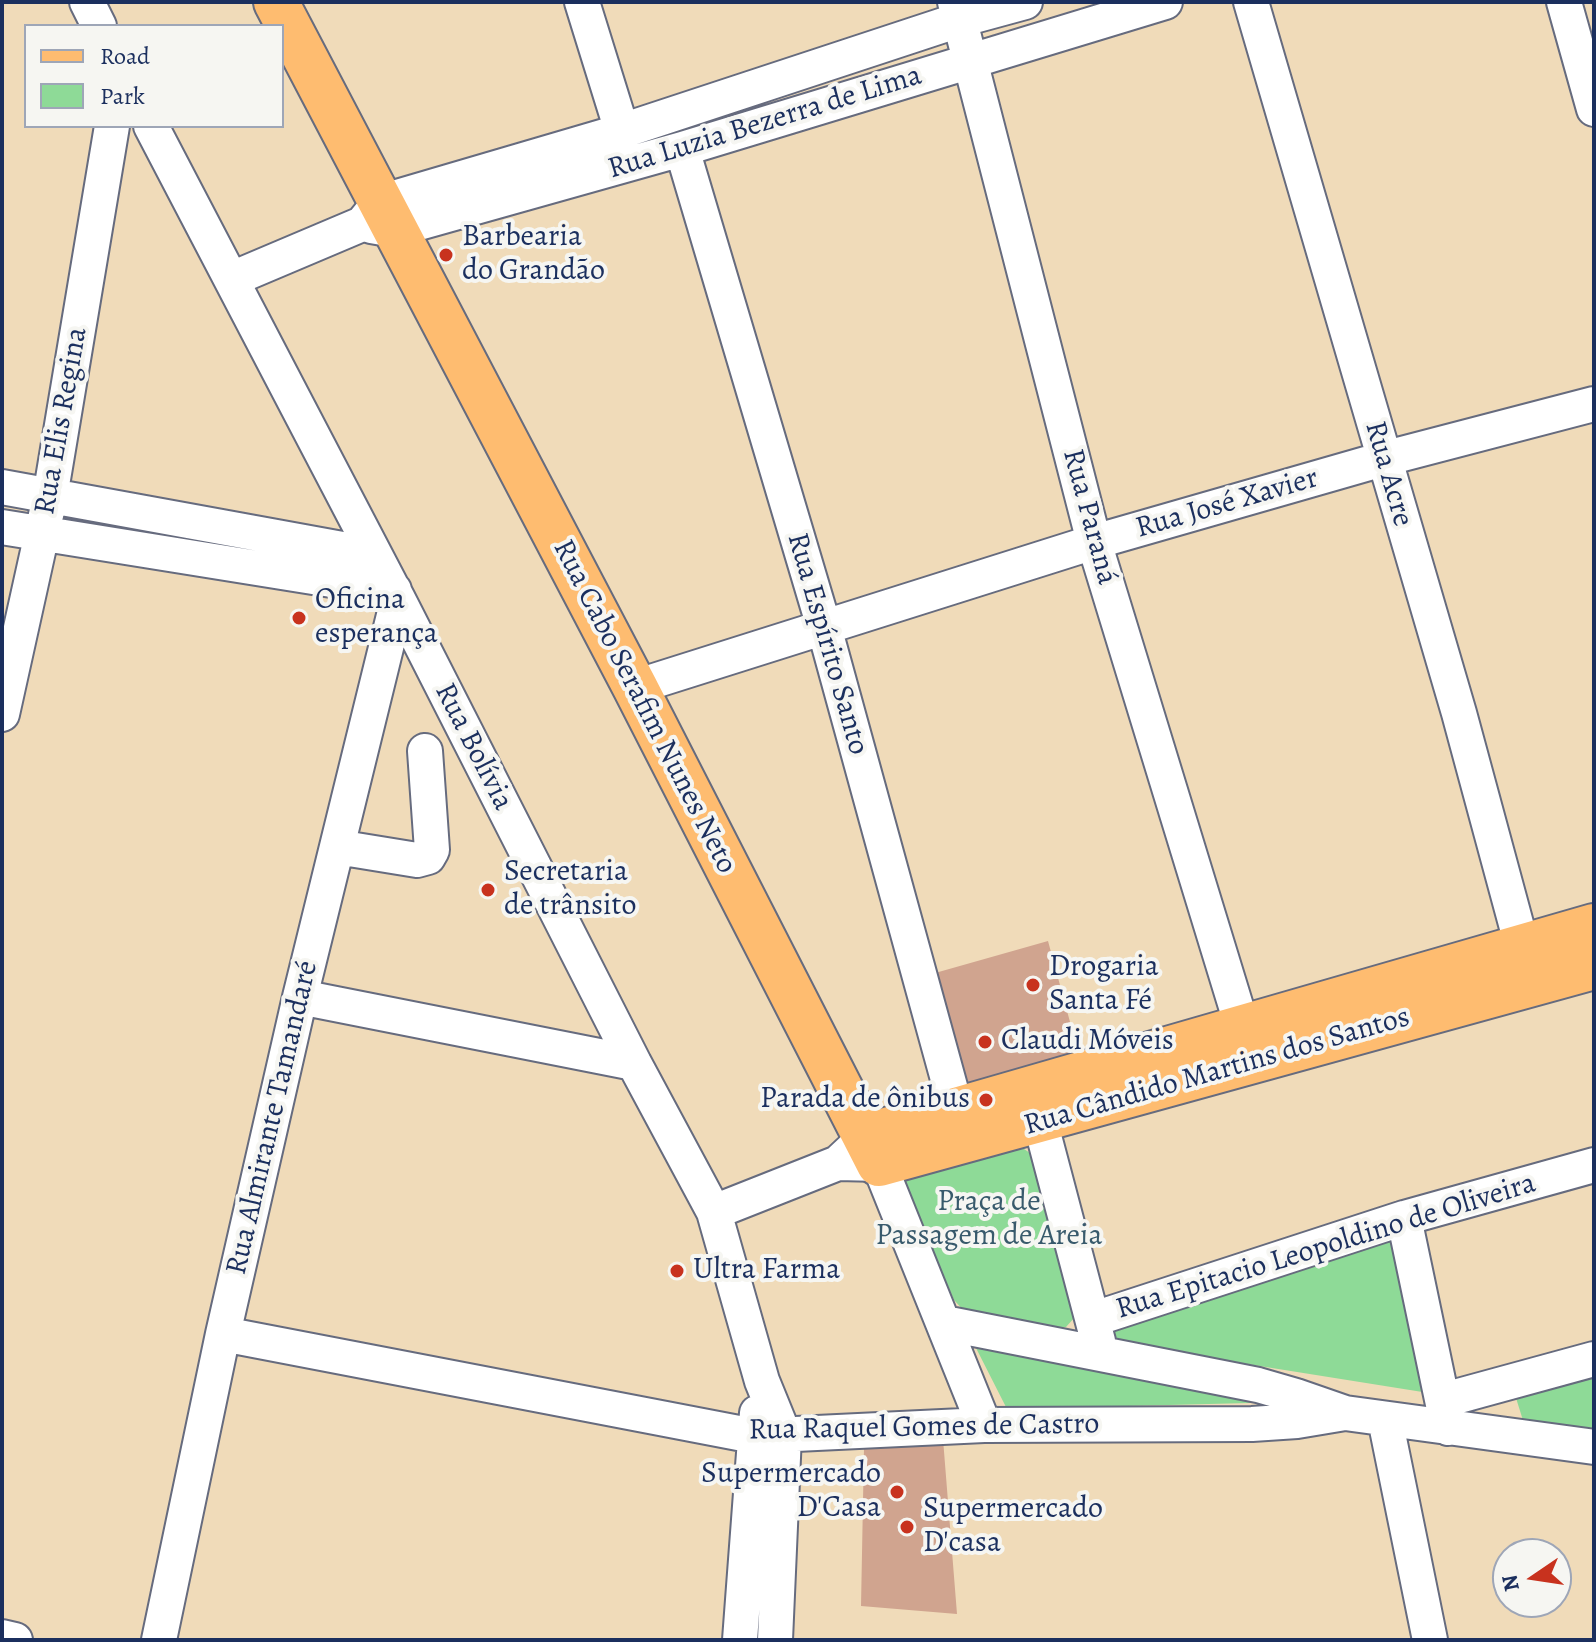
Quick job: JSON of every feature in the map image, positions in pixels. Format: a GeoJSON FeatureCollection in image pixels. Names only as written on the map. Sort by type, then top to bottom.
{"type":"FeatureCollection","features":[{"type":"Feature","properties":{"kind":"main road","name":"Rua Cabo Serafim Nunes Neto"},"geometry":{"type":"LineString","coordinates":[[276,2],[379,219],[635,687],[861,1155]]}},
{"type":"Feature","properties":{"kind":"main road","name":"Rua Cândido Martins dos Santos"},"geometry":{"type":"LineString","coordinates":[[861,1155],[961,1125],[1242,1026],[1594,926]]}},
{"type":"Feature","properties":{"kind":"main road","name":"Rua Cândido Martins dos Santos"},"geometry":{"type":"LineString","coordinates":[[961,1125],[1040,1121],[1594,967]]}},
{"type":"Feature","properties":{"kind":"street"},"geometry":{"type":"LineString","coordinates":[[87,2],[98,24]]}},
{"type":"Feature","properties":{"kind":"street"},"geometry":{"type":"LineString","coordinates":[[582,2],[622,131]]}},
{"type":"Feature","properties":{"kind":"street","name":"Rua Luzia Bezerra de Lima"},"geometry":{"type":"LineString","coordinates":[[232,279],[379,219],[957,11],[1025,2]]}},
{"type":"Feature","properties":{"kind":"street","name":"Rua Luzia Bezerra de Lima"},"geometry":{"type":"LineString","coordinates":[[379,219],[682,149],[1165,2]]}},
{"type":"Feature","properties":{"kind":"street","name":"Rua Acre"},"geometry":{"type":"LineString","coordinates":[[1251,2],[1459,713],[1522,946]]}},
{"type":"Feature","properties":{"kind":"street"},"geometry":{"type":"LineString","coordinates":[[1564,2],[1594,109]]}},
{"type":"Feature","properties":{"kind":"street","name":"Rua Paraná"},"geometry":{"type":"LineString","coordinates":[[957,11],[1094,542],[1242,1026]]}},
{"type":"Feature","properties":{"kind":"street","name":"Rua Elis Regina"},"geometry":{"type":"LineString","coordinates":[[2,714],[50,497],[112,128]]}},
{"type":"Feature","properties":{"kind":"street","name":"Rua Bolívia"},"geometry":{"type":"LineString","coordinates":[[152,128],[396,595],[634,1063],[714,1212],[762,1381],[769,1436],[775,1640]]}},
{"type":"Feature","properties":{"kind":"street","name":"Rua Espírito Santo"},"geometry":{"type":"LineString","coordinates":[[682,149],[824,627],[961,1125]]}},
{"type":"Feature","properties":{"kind":"street","name":"Rua José Xavier"},"geometry":{"type":"LineString","coordinates":[[635,687],[1094,542],[1383,459],[1594,404]]}},
{"type":"Feature","properties":{"kind":"street"},"geometry":{"type":"LineString","coordinates":[[2,487],[375,555]]}},
{"type":"Feature","properties":{"kind":"street"},"geometry":{"type":"LineString","coordinates":[[2,527],[396,595]]}},
{"type":"Feature","properties":{"kind":"street"},"geometry":{"type":"LineString","coordinates":[[248,568],[254,533]]}},
{"type":"Feature","properties":{"kind":"street","name":"Rua Almirante Tamandaré"},"geometry":{"type":"LineString","coordinates":[[159,1640],[223,1334],[396,595]]}},
{"type":"Feature","properties":{"kind":"street"},"geometry":{"type":"LineString","coordinates":[[337,847],[417,860],[428,857],[432,850],[425,751]]}},
{"type":"Feature","properties":{"kind":"street"},"geometry":{"type":"LineString","coordinates":[[300,997],[634,1063]]}},
{"type":"Feature","properties":{"kind":"street"},"geometry":{"type":"LineString","coordinates":[[1040,1121],[1094,1319]]}},
{"type":"Feature","properties":{"kind":"street","name":"Rua Cândido Martins dos Santos"},"geometry":{"type":"LineString","coordinates":[[714,1212],[861,1155]]}},
{"type":"Feature","properties":{"kind":"street","name":"Rua Cabo Serafim Nunes Neto"},"geometry":{"type":"LineString","coordinates":[[861,1155],[944,1323],[984,1425]]}},
{"type":"Feature","properties":{"kind":"street","name":"Rua Epitacio Leopoldino de Oliveira"},"geometry":{"type":"LineString","coordinates":[[1101,1354],[1094,1319],[1404,1218],[1594,1165]]}},
{"type":"Feature","properties":{"kind":"street"},"geometry":{"type":"LineString","coordinates":[[1404,1218],[1446,1414],[1594,1359]]}},
{"type":"Feature","properties":{"kind":"street","name":"Rua Raquel Gomes de Castro"},"geometry":{"type":"LineString","coordinates":[[944,1323],[1258,1385],[1345,1413],[1385,1419],[1446,1414],[1594,1447]]}},
{"type":"Feature","properties":{"kind":"street","name":"Rua Raquel Gomes de Castro"},"geometry":{"type":"LineString","coordinates":[[223,1334],[769,1436],[984,1425],[1252,1424],[1345,1413]]}},
{"type":"Feature","properties":{"kind":"street"},"geometry":{"type":"LineString","coordinates":[[1385,1419],[1430,1640]]}},
{"type":"Feature","properties":{"kind":"street","name":"Rua Bolívia"},"geometry":{"type":"LineString","coordinates":[[740,1640],[769,1436]]}},
{"type":"Feature","properties":{"kind":"street"},"geometry":{"type":"LineString","coordinates":[[2,1637],[15,1640]]}},
{"type":"Feature","properties":{"kind":"green space","name":"Praça de Passagem de Areia"},"geometry":{"type":"Polygon","coordinates":[[[1021,1147],[1033,1155],[1075,1317],[1066,1327],[1047,1331],[966,1313],[954,1300],[900,1176],[1021,1147]]]}},
{"type":"Feature","properties":{"kind":"green space"},"geometry":{"type":"Polygon","coordinates":[[[1401,1238],[1435,1394],[1109,1342],[1105,1326],[1401,1238]]]}},
{"type":"Feature","properties":{"kind":"green space"},"geometry":{"type":"Polygon","coordinates":[[[976,1348],[1290,1402],[1007,1409],[976,1348]]]}},
{"type":"Feature","properties":{"kind":"green space"},"geometry":{"type":"Polygon","coordinates":[[[1594,1375],[1594,1438],[1526,1430],[1516,1398],[1594,1375]]]}},
{"type":"Feature","properties":{"kind":"building"},"geometry":{"type":"Polygon","coordinates":[[[1048,941],[1079,1055],[961,1093],[928,975],[1048,941]]]}},
{"type":"Feature","properties":{"kind":"building","name":"Supermercado D'casa"},"geometry":{"type":"Polygon","coordinates":[[[943,1439],[957,1614],[861,1606],[864,1448],[943,1439]]]}},
{"type":"Feature","properties":{"kind":"place","name":"Barbearia do Grandão"},"geometry":{"type":"Point","coordinates":[446,255]}},
{"type":"Feature","properties":{"kind":"place","name":"Oficina esperança"},"geometry":{"type":"Point","coordinates":[299,618]}},
{"type":"Feature","properties":{"kind":"place","name":"Secretaria de trânsito"},"geometry":{"type":"Point","coordinates":[488,890]}},
{"type":"Feature","properties":{"kind":"place","name":"Drogaria Santa Fé"},"geometry":{"type":"Point","coordinates":[1033,985]}},
{"type":"Feature","properties":{"kind":"place","name":"Claudi Móveis"},"geometry":{"type":"Point","coordinates":[985,1042]}},
{"type":"Feature","properties":{"kind":"place","name":"Parada de ônibus"},"geometry":{"type":"Point","coordinates":[986,1100]}},
{"type":"Feature","properties":{"kind":"place","name":"Ultra Farma"},"geometry":{"type":"Point","coordinates":[677,1271]}},
{"type":"Feature","properties":{"kind":"place","name":"Supermercado D'Casa"},"geometry":{"type":"Point","coordinates":[897,1492]}},
{"type":"Feature","properties":{"kind":"place","name":"Supermercado D'casa"},"geometry":{"type":"Point","coordinates":[907,1527]}}]}
